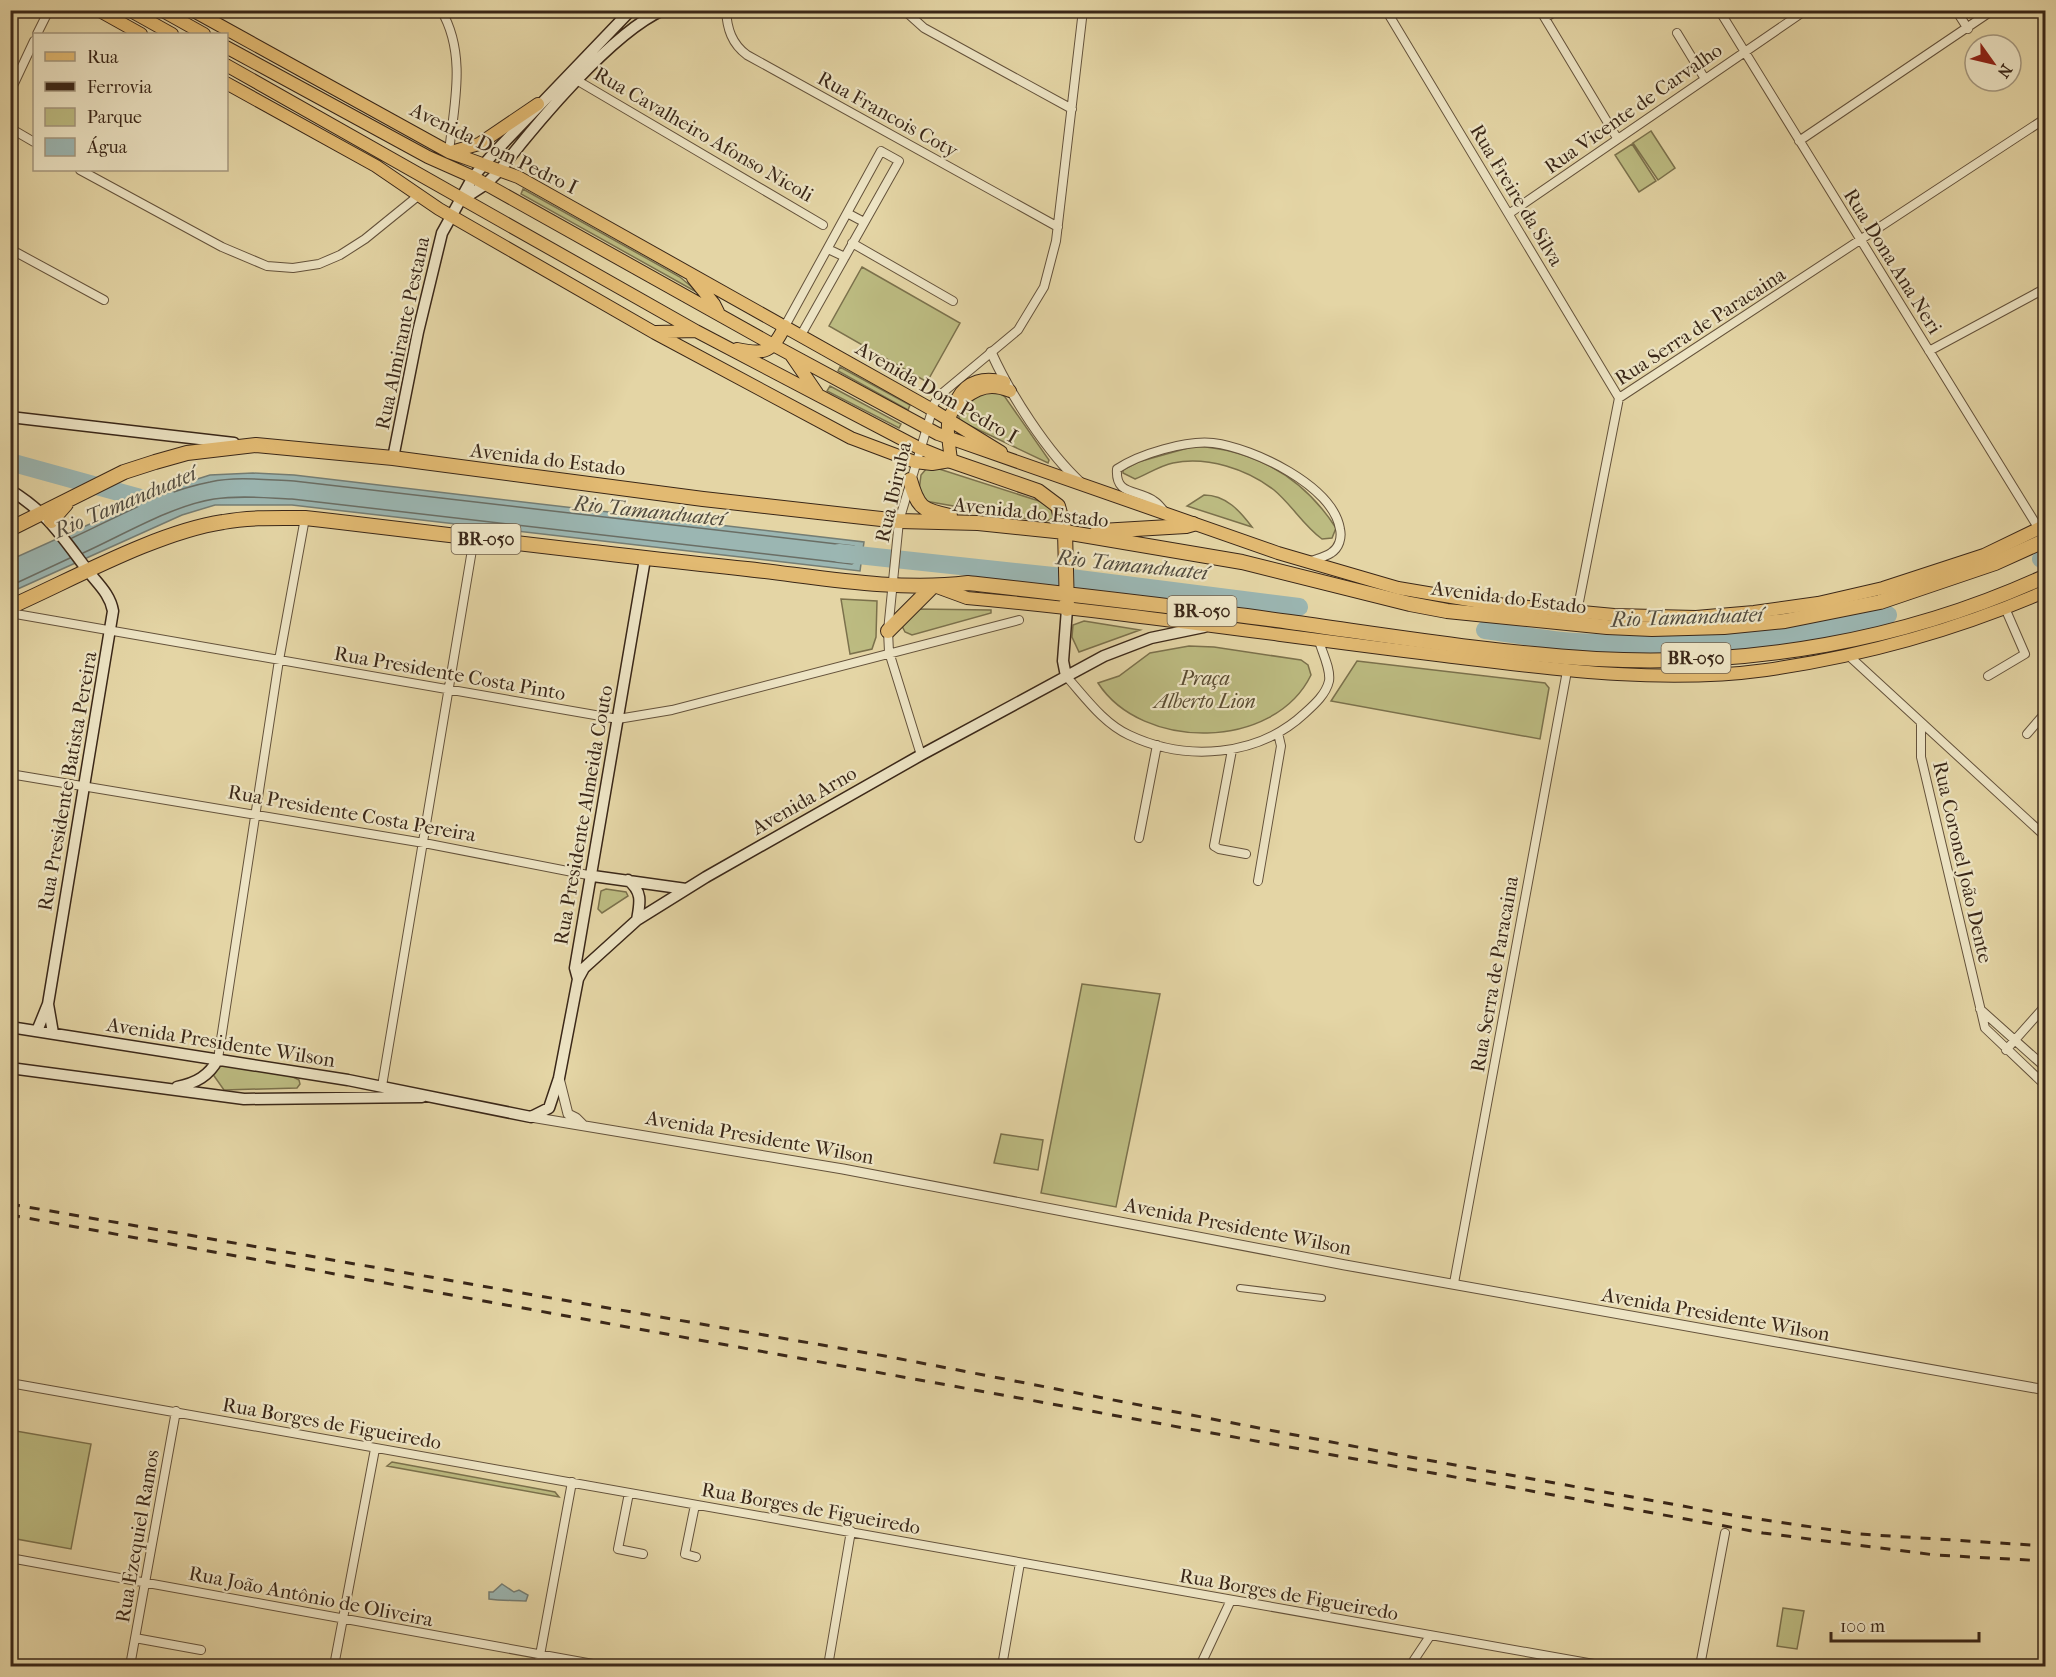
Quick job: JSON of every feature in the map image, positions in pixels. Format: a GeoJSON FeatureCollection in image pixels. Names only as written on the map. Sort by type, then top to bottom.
{"type":"FeatureCollection","features":[{"type":"Feature","properties":{"kind":"highway","name":"Avenida do Estado"},"geometry":{"type":"LineString","coordinates":[[51,521],[71,498],[124,472],[187,453],[256,445],[393,458],[899,525],[978,523],[1065,532],[1242,562],[1438,609],[1596,626],[1652,629],[1724,627],[1785,621],[1880,602],[1995,563],[2043,531]]}},
{"type":"Feature","properties":{"kind":"highway"},"geometry":{"type":"LineString","coordinates":[[951,461],[1038,491],[1051,499],[1060,511],[1065,532],[1067,609]]}},
{"type":"Feature","properties":{"kind":"highway"},"geometry":{"type":"LineString","coordinates":[[910,480],[915,500],[928,511],[978,523]]}},
{"type":"Feature","properties":{"kind":"highway","name":"BR-050"},"geometry":{"type":"LineString","coordinates":[[10,607],[87,569],[203,526],[250,519],[305,518],[645,559],[892,580],[935,586],[968,583],[1595,659],[1647,660],[1764,654],[1852,640],[1897,630],[1960,611],[2046,576]]}},
{"type":"Feature","properties":{"kind":"highway"},"geometry":{"type":"LineString","coordinates":[[10,528],[51,521]]}},
{"type":"Feature","properties":{"kind":"highway"},"geometry":{"type":"LineString","coordinates":[[1090,537],[1101,531],[1193,524]]}},
{"type":"Feature","properties":{"kind":"highway"},"geometry":{"type":"LineString","coordinates":[[888,631],[935,586]]}},
{"type":"Feature","properties":{"kind":"main road"},"geometry":{"type":"LineString","coordinates":[[98,10],[139,33]]}},
{"type":"Feature","properties":{"kind":"main road"},"geometry":{"type":"LineString","coordinates":[[129,10],[170,33]]}},
{"type":"Feature","properties":{"kind":"main road"},"geometry":{"type":"LineString","coordinates":[[161,10],[202,33]]}},
{"type":"Feature","properties":{"kind":"main road","name":"Avenida Dom Pedro I"},"geometry":{"type":"LineString","coordinates":[[192,10],[449,152],[518,177],[931,409],[948,422],[1025,466]]}},
{"type":"Feature","properties":{"kind":"main road"},"geometry":{"type":"LineString","coordinates":[[462,199],[473,177],[484,163],[538,104],[631,10]]}},
{"type":"Feature","properties":{"kind":"main road"},"geometry":{"type":"LineString","coordinates":[[462,199],[486,184],[500,170],[578,81],[625,34],[663,10]]}},
{"type":"Feature","properties":{"kind":"main road"},"geometry":{"type":"LineString","coordinates":[[129,28],[146,20]]}},
{"type":"Feature","properties":{"kind":"main road","name":"Avenida Dom Pedro I"},"geometry":{"type":"LineString","coordinates":[[228,48],[428,158],[486,184],[926,428],[1025,466]]}},
{"type":"Feature","properties":{"kind":"main road"},"geometry":{"type":"LineString","coordinates":[[228,66],[696,331],[919,448],[951,461]]}},
{"type":"Feature","properties":{"kind":"main road"},"geometry":{"type":"LineString","coordinates":[[228,83],[376,166],[449,216],[655,333],[851,438],[915,462],[932,464],[951,461]]}},
{"type":"Feature","properties":{"kind":"main road"},"geometry":{"type":"LineString","coordinates":[[428,158],[479,144],[538,104]]}},
{"type":"Feature","properties":{"kind":"main road","name":"Rua Almirante Pestana"},"geometry":{"type":"LineString","coordinates":[[393,458],[418,332],[442,233],[449,216],[462,199]]}},
{"type":"Feature","properties":{"kind":"main road"},"geometry":{"type":"LineString","coordinates":[[688,272],[714,304],[718,314]]}},
{"type":"Feature","properties":{"kind":"main road"},"geometry":{"type":"LineString","coordinates":[[724,346],[761,352],[775,346],[785,326]]}},
{"type":"Feature","properties":{"kind":"main road"},"geometry":{"type":"LineString","coordinates":[[655,333],[696,331]]}},
{"type":"Feature","properties":{"kind":"main road"},"geometry":{"type":"LineString","coordinates":[[801,335],[791,354],[819,397]]}},
{"type":"Feature","properties":{"kind":"main road"},"geometry":{"type":"LineString","coordinates":[[951,461],[948,422],[956,408],[957,398],[970,384],[990,379],[1007,387]]}},
{"type":"Feature","properties":{"kind":"main road"},"geometry":{"type":"LineString","coordinates":[[10,417],[256,445]]}},
{"type":"Feature","properties":{"kind":"main road"},"geometry":{"type":"LineString","coordinates":[[1025,466],[1193,524]]}},
{"type":"Feature","properties":{"kind":"main road"},"geometry":{"type":"LineString","coordinates":[[10,490],[51,521]]}},
{"type":"Feature","properties":{"kind":"main road","name":"Rua Presidente Batista Pereira"},"geometry":{"type":"LineString","coordinates":[[37,1031],[48,1004],[111,631],[111,601],[51,521]]}},
{"type":"Feature","properties":{"kind":"main road","name":"Avenida do Estado"},"geometry":{"type":"LineString","coordinates":[[1193,524],[1310,562],[1398,588],[1436,596],[1641,617],[1696,617],[1818,603],[1883,588],[1953,567],[2043,531]]}},
{"type":"Feature","properties":{"kind":"main road","name":"Rua Presidente Almeida Couto"},"geometry":{"type":"LineString","coordinates":[[531,1117],[549,1108],[560,1078],[578,980],[575,968],[645,559]]}},
{"type":"Feature","properties":{"kind":"main road"},"geometry":{"type":"LineString","coordinates":[[935,586],[967,598],[1567,671],[1639,675],[1765,670],[1848,655],[1912,639],[2005,608],[2046,591]]}},
{"type":"Feature","properties":{"kind":"main road"},"geometry":{"type":"LineString","coordinates":[[1067,609],[1063,661],[1066,676],[1130,645],[1204,627]]}},
{"type":"Feature","properties":{"kind":"main road","name":"Avenida Arno"},"geometry":{"type":"LineString","coordinates":[[578,980],[584,968],[638,920],[686,889],[921,755],[1066,676]]}},
{"type":"Feature","properties":{"kind":"main road","name":"Rua Presidente Costa Pereira"},"geometry":{"type":"LineString","coordinates":[[592,876],[686,889]]}},
{"type":"Feature","properties":{"kind":"main road"},"geometry":{"type":"LineString","coordinates":[[627,880],[635,886],[640,897],[638,920]]}},
{"type":"Feature","properties":{"kind":"main road","name":"Rua Presidente Batista Pereira"},"geometry":{"type":"LineString","coordinates":[[48,1004],[53,1033]]}},
{"type":"Feature","properties":{"kind":"main road","name":"Avenida Presidente Wilson"},"geometry":{"type":"LineString","coordinates":[[10,1027],[382,1086],[424,1097],[531,1117]]}},
{"type":"Feature","properties":{"kind":"main road"},"geometry":{"type":"LineString","coordinates":[[174,1088],[192,1084],[207,1073],[218,1059]]}},
{"type":"Feature","properties":{"kind":"main road","name":"Avenida Presidente Wilson"},"geometry":{"type":"LineString","coordinates":[[10,1068],[174,1088],[217,1097],[378,1100],[424,1097]]}},
{"type":"Feature","properties":{"kind":"main road"},"geometry":{"type":"LineString","coordinates":[[207,1073],[207,1082],[217,1097]]}},
{"type":"Feature","properties":{"kind":"street"},"geometry":{"type":"LineString","coordinates":[[38,33],[49,10]]}},
{"type":"Feature","properties":{"kind":"street"},"geometry":{"type":"LineString","coordinates":[[441,10],[449,23],[458,73],[449,152]]}},
{"type":"Feature","properties":{"kind":"street","name":"Rua Francois Coty"},"geometry":{"type":"LineString","coordinates":[[726,10],[731,36],[738,49],[747,55],[1058,227]]}},
{"type":"Feature","properties":{"kind":"street"},"geometry":{"type":"LineString","coordinates":[[904,10],[911,20],[924,28],[1072,109]]}},
{"type":"Feature","properties":{"kind":"street"},"geometry":{"type":"LineString","coordinates":[[931,409],[940,395],[1018,330],[1044,288],[1058,227],[1083,10]]}},
{"type":"Feature","properties":{"kind":"street","name":"Rua Freire da Silva"},"geometry":{"type":"LineString","coordinates":[[1386,10],[1619,398]]}},
{"type":"Feature","properties":{"kind":"street"},"geometry":{"type":"LineString","coordinates":[[1557,10],[1542,14],[1617,138]]}},
{"type":"Feature","properties":{"kind":"street","name":"Rua Dona Ana Neri"},"geometry":{"type":"LineString","coordinates":[[1719,10],[2043,531]]}},
{"type":"Feature","properties":{"kind":"street","name":"Rua Vicente de Carvalho"},"geometry":{"type":"LineString","coordinates":[[1510,213],[1806,10]]}},
{"type":"Feature","properties":{"kind":"street"},"geometry":{"type":"LineString","coordinates":[[1956,10],[1968,29]]}},
{"type":"Feature","properties":{"kind":"street"},"geometry":{"type":"LineString","coordinates":[[1799,141],[1993,10]]}},
{"type":"Feature","properties":{"kind":"street"},"geometry":{"type":"LineString","coordinates":[[1677,33],[1705,79]]}},
{"type":"Feature","properties":{"kind":"street"},"geometry":{"type":"LineString","coordinates":[[10,92],[33,43]]}},
{"type":"Feature","properties":{"kind":"street","name":"Rua Cavalheiro Afonso Nicoli"},"geometry":{"type":"LineString","coordinates":[[567,74],[823,225]]}},
{"type":"Feature","properties":{"kind":"street","name":"Rua Serra de Paracaina"},"geometry":{"type":"LineString","coordinates":[[1577,612],[1619,398],[2046,118]]}},
{"type":"Feature","properties":{"kind":"street"},"geometry":{"type":"LineString","coordinates":[[10,128],[33,141]]}},
{"type":"Feature","properties":{"kind":"street"},"geometry":{"type":"LineString","coordinates":[[785,326],[881,151],[899,161],[801,335]]}},
{"type":"Feature","properties":{"kind":"street"},"geometry":{"type":"LineString","coordinates":[[82,171],[222,247],[267,266],[293,268],[319,264],[340,255],[365,239],[418,196]]}},
{"type":"Feature","properties":{"kind":"street"},"geometry":{"type":"LineString","coordinates":[[848,213],[864,222]]}},
{"type":"Feature","properties":{"kind":"street"},"geometry":{"type":"LineString","coordinates":[[852,243],[953,302]]}},
{"type":"Feature","properties":{"kind":"street"},"geometry":{"type":"LineString","coordinates":[[10,249],[104,300]]}},
{"type":"Feature","properties":{"kind":"street"},"geometry":{"type":"LineString","coordinates":[[828,249],[844,257]]}},
{"type":"Feature","properties":{"kind":"street"},"geometry":{"type":"LineString","coordinates":[[1929,351],[2046,288]]}},
{"type":"Feature","properties":{"kind":"street"},"geometry":{"type":"LineString","coordinates":[[991,352],[1007,387],[1060,460],[1086,486]]}},
{"type":"Feature","properties":{"kind":"street","name":"Rua Ibiruba"},"geometry":{"type":"LineString","coordinates":[[921,755],[889,652],[888,631],[899,525],[931,409]]}},
{"type":"Feature","properties":{"kind":"street"},"geometry":{"type":"LineString","coordinates":[[1166,513],[1155,501],[1123,489],[1117,482],[1117,469],[1127,462],[1191,443],[1212,443],[1254,453],[1311,486],[1338,516],[1342,536],[1337,547],[1310,562]]}},
{"type":"Feature","properties":{"kind":"street"},"geometry":{"type":"LineString","coordinates":[[218,1059],[254,814],[305,518]]}},
{"type":"Feature","properties":{"kind":"street"},"geometry":{"type":"LineString","coordinates":[[382,1086],[474,538]]}},
{"type":"Feature","properties":{"kind":"street"},"geometry":{"type":"LineString","coordinates":[[1988,676],[2025,654],[2005,608]]}},
{"type":"Feature","properties":{"kind":"street","name":"Rua Presidente Costa Pinto"},"geometry":{"type":"LineString","coordinates":[[10,613],[618,719],[672,710],[1019,620]]}},
{"type":"Feature","properties":{"kind":"street"},"geometry":{"type":"LineString","coordinates":[[1066,676],[1104,719],[1127,735],[1157,745],[1191,751],[1232,750],[1254,744],[1278,733],[1301,717],[1326,690],[1329,678],[1319,641]]}},
{"type":"Feature","properties":{"kind":"street"},"geometry":{"type":"LineString","coordinates":[[1848,655],[2046,837]]}},
{"type":"Feature","properties":{"kind":"street","name":"Rua Serra de Paracaina"},"geometry":{"type":"LineString","coordinates":[[1454,1283],[1567,671]]}},
{"type":"Feature","properties":{"kind":"street"},"geometry":{"type":"LineString","coordinates":[[2027,734],[2046,712]]}},
{"type":"Feature","properties":{"kind":"street","name":"Rua Coronel João Dente"},"geometry":{"type":"LineString","coordinates":[[1922,723],[1921,757],[1980,1008],[1989,1034],[2046,1086]]}},
{"type":"Feature","properties":{"kind":"street"},"geometry":{"type":"LineString","coordinates":[[1258,881],[1281,746],[1278,733]]}},
{"type":"Feature","properties":{"kind":"street"},"geometry":{"type":"LineString","coordinates":[[1139,838],[1157,745]]}},
{"type":"Feature","properties":{"kind":"street"},"geometry":{"type":"LineString","coordinates":[[1232,750],[1214,846],[1246,854]]}},
{"type":"Feature","properties":{"kind":"street","name":"Rua Presidente Costa Pereira"},"geometry":{"type":"LineString","coordinates":[[10,774],[424,843],[592,876]]}},
{"type":"Feature","properties":{"kind":"street"},"geometry":{"type":"LineString","coordinates":[[2006,1050],[2046,1005]]}},
{"type":"Feature","properties":{"kind":"street"},"geometry":{"type":"LineString","coordinates":[[1980,1008],[2046,1068]]}},
{"type":"Feature","properties":{"kind":"street","name":"Rua Presidente Almeida Couto"},"geometry":{"type":"LineString","coordinates":[[560,1078],[568,1114],[583,1125]]}},
{"type":"Feature","properties":{"kind":"street","name":"Avenida Presidente Wilson"},"geometry":{"type":"LineString","coordinates":[[531,1117],[843,1169],[1577,1308],[2046,1390]]}},
{"type":"Feature","properties":{"kind":"street"},"geometry":{"type":"LineString","coordinates":[[1240,1287],[1322,1298]]}},
{"type":"Feature","properties":{"kind":"street","name":"Rua Borges de Figueiredo"},"geometry":{"type":"LineString","coordinates":[[10,1383],[1605,1666]]}},
{"type":"Feature","properties":{"kind":"street","name":"Rua Ezequiel Ramos"},"geometry":{"type":"LineString","coordinates":[[130,1666],[176,1411]]}},
{"type":"Feature","properties":{"kind":"street"},"geometry":{"type":"LineString","coordinates":[[334,1666],[375,1449]]}},
{"type":"Feature","properties":{"kind":"street"},"geometry":{"type":"LineString","coordinates":[[538,1666],[572,1482]]}},
{"type":"Feature","properties":{"kind":"street"},"geometry":{"type":"LineString","coordinates":[[628,1492],[618,1549],[643,1554]]}},
{"type":"Feature","properties":{"kind":"street"},"geometry":{"type":"LineString","coordinates":[[695,1505],[686,1554],[696,1557]]}},
{"type":"Feature","properties":{"kind":"street"},"geometry":{"type":"LineString","coordinates":[[828,1666],[851,1532]]}},
{"type":"Feature","properties":{"kind":"street"},"geometry":{"type":"LineString","coordinates":[[1700,1666],[1725,1533]]}},
{"type":"Feature","properties":{"kind":"street","name":"Rua João Antônio de Oliveira"},"geometry":{"type":"LineString","coordinates":[[10,1558],[604,1666]]}},
{"type":"Feature","properties":{"kind":"street"},"geometry":{"type":"LineString","coordinates":[[1002,1666],[1020,1563]]}},
{"type":"Feature","properties":{"kind":"street"},"geometry":{"type":"LineString","coordinates":[[1200,1666],[1231,1600]]}},
{"type":"Feature","properties":{"kind":"street"},"geometry":{"type":"LineString","coordinates":[[1410,1666],[1430,1636]]}},
{"type":"Feature","properties":{"kind":"street"},"geometry":{"type":"LineString","coordinates":[[135,1638],[201,1650]]}},
{"type":"Feature","properties":{"kind":"green space"},"geometry":{"type":"Polygon","coordinates":[[[1651,131],[1675,168],[1658,180],[1633,143],[1651,131]]]}},
{"type":"Feature","properties":{"kind":"green space"},"geometry":{"type":"Polygon","coordinates":[[[1632,144],[1656,181],[1639,192],[1615,155],[1632,144]]]}},
{"type":"Feature","properties":{"kind":"green space"},"geometry":{"type":"Polygon","coordinates":[[[523,189],[680,277],[700,294],[521,194],[523,189]]]}},
{"type":"Feature","properties":{"kind":"green space"},"geometry":{"type":"Polygon","coordinates":[[[862,267],[960,323],[927,382],[829,326],[862,267]]]}},
{"type":"Feature","properties":{"kind":"green space"},"geometry":{"type":"Polygon","coordinates":[[[840,367],[910,405],[908,410],[838,371],[840,367]]]}},
{"type":"Feature","properties":{"kind":"green space"},"geometry":{"type":"Polygon","coordinates":[[[830,386],[901,424],[899,428],[827,391],[830,386]]]}},
{"type":"Feature","properties":{"kind":"green space"},"geometry":{"type":"Polygon","coordinates":[[[984,391],[999,393],[1005,397],[1049,460],[1048,463],[960,421],[958,413],[984,391]]]}},
{"type":"Feature","properties":{"kind":"green space"},"geometry":{"type":"Polygon","coordinates":[[[1195,446],[1238,453],[1276,469],[1309,494],[1323,510],[1336,528],[1332,538],[1322,539],[1274,490],[1239,470],[1213,463],[1186,461],[1168,464],[1135,479],[1123,473],[1123,470],[1138,462],[1195,446]]]}},
{"type":"Feature","properties":{"kind":"green space"},"geometry":{"type":"Polygon","coordinates":[[[933,467],[1042,502],[1051,508],[1053,518],[1045,522],[925,501],[919,491],[921,475],[927,468],[933,467]]]}},
{"type":"Feature","properties":{"kind":"green space"},"geometry":{"type":"Polygon","coordinates":[[[1204,495],[1226,501],[1252,527],[1187,506],[1204,495]]]}},
{"type":"Feature","properties":{"kind":"green space"},"geometry":{"type":"Polygon","coordinates":[[[841,599],[877,601],[876,637],[872,649],[850,654],[841,599]]]}},
{"type":"Feature","properties":{"kind":"green space"},"geometry":{"type":"Polygon","coordinates":[[[917,609],[991,610],[991,613],[912,635],[905,632],[902,626],[917,609]]]}},
{"type":"Feature","properties":{"kind":"green space","name":"Praça Alberto Lion"},"geometry":{"type":"Polygon","coordinates":[[[1084,621],[1140,630],[1079,652],[1072,637],[1073,625],[1084,621]]]}},
{"type":"Feature","properties":{"kind":"green space","name":"Praça Alberto Lion"},"geometry":{"type":"Polygon","coordinates":[[[1189,646],[1214,647],[1301,660],[1308,665],[1311,675],[1293,700],[1268,718],[1239,729],[1207,733],[1175,730],[1145,721],[1118,705],[1098,683],[1119,676],[1150,653],[1189,646]]]}},
{"type":"Feature","properties":{"kind":"green space"},"geometry":{"type":"Polygon","coordinates":[[[1357,661],[1545,683],[1549,688],[1540,739],[1331,701],[1357,661]]]}},
{"type":"Feature","properties":{"kind":"green space"},"geometry":{"type":"Polygon","coordinates":[[[606,889],[626,892],[628,896],[602,913],[598,909],[601,891],[606,889]]]}},
{"type":"Feature","properties":{"kind":"green space"},"geometry":{"type":"Polygon","coordinates":[[[1082,984],[1160,994],[1116,1207],[1041,1193],[1082,984]]]}},
{"type":"Feature","properties":{"kind":"green space"},"geometry":{"type":"Polygon","coordinates":[[[220,1064],[289,1075],[299,1080],[300,1084],[297,1088],[224,1090],[212,1073],[220,1064]]]}},
{"type":"Feature","properties":{"kind":"green space"},"geometry":{"type":"Polygon","coordinates":[[[1001,1134],[1043,1140],[1038,1170],[994,1163],[1001,1134]]]}},
{"type":"Feature","properties":{"kind":"green space"},"geometry":{"type":"Polygon","coordinates":[[[10,1430],[91,1444],[71,1549],[11,1538],[10,1430]]]}},
{"type":"Feature","properties":{"kind":"green space"},"geometry":{"type":"Polygon","coordinates":[[[392,1462],[555,1492],[559,1497],[387,1466],[392,1462]]]}},
{"type":"Feature","properties":{"kind":"green space"},"geometry":{"type":"Polygon","coordinates":[[[1783,1608],[1804,1611],[1797,1649],[1777,1646],[1783,1608]]]}},
{"type":"Feature","properties":{"kind":"water","name":"Rio Tamanduateí"},"geometry":{"type":"Polygon","coordinates":[[[253,473],[294,475],[864,542],[860,571],[292,505],[215,505],[182,515],[11,592],[10,560],[172,487],[210,475],[253,473]]]}},
{"type":"Feature","properties":{"kind":"water"},"geometry":{"type":"Polygon","coordinates":[[[502,1584],[514,1592],[519,1590],[528,1595],[526,1601],[489,1599],[489,1592],[493,1592],[502,1584]]]}},
{"type":"Feature","properties":{"kind":"waterway"},"geometry":{"type":"LineString","coordinates":[[10,462],[144,499],[169,500]]}},
{"type":"Feature","properties":{"kind":"waterway","name":"Rio Tamanduateí"},"geometry":{"type":"LineString","coordinates":[[839,553],[1063,577],[1299,607]]}},
{"type":"Feature","properties":{"kind":"waterway","name":"Rio Tamanduateí"},"geometry":{"type":"LineString","coordinates":[[2041,559],[2046,557]]}},
{"type":"Feature","properties":{"kind":"waterway","name":"Rio Tamanduateí"},"geometry":{"type":"LineString","coordinates":[[1485,630],[1576,642],[1694,644],[1811,632],[1888,615]]}},
{"type":"Feature","properties":{"kind":"railway"},"geometry":{"type":"LineString","coordinates":[[10,1204],[885,1356],[1399,1455],[1738,1516],[1859,1534],[2046,1546]]}},
{"type":"Feature","properties":{"kind":"railway"},"geometry":{"type":"LineString","coordinates":[[10,1215],[1763,1533],[1935,1555],[2046,1561]]}}]}
